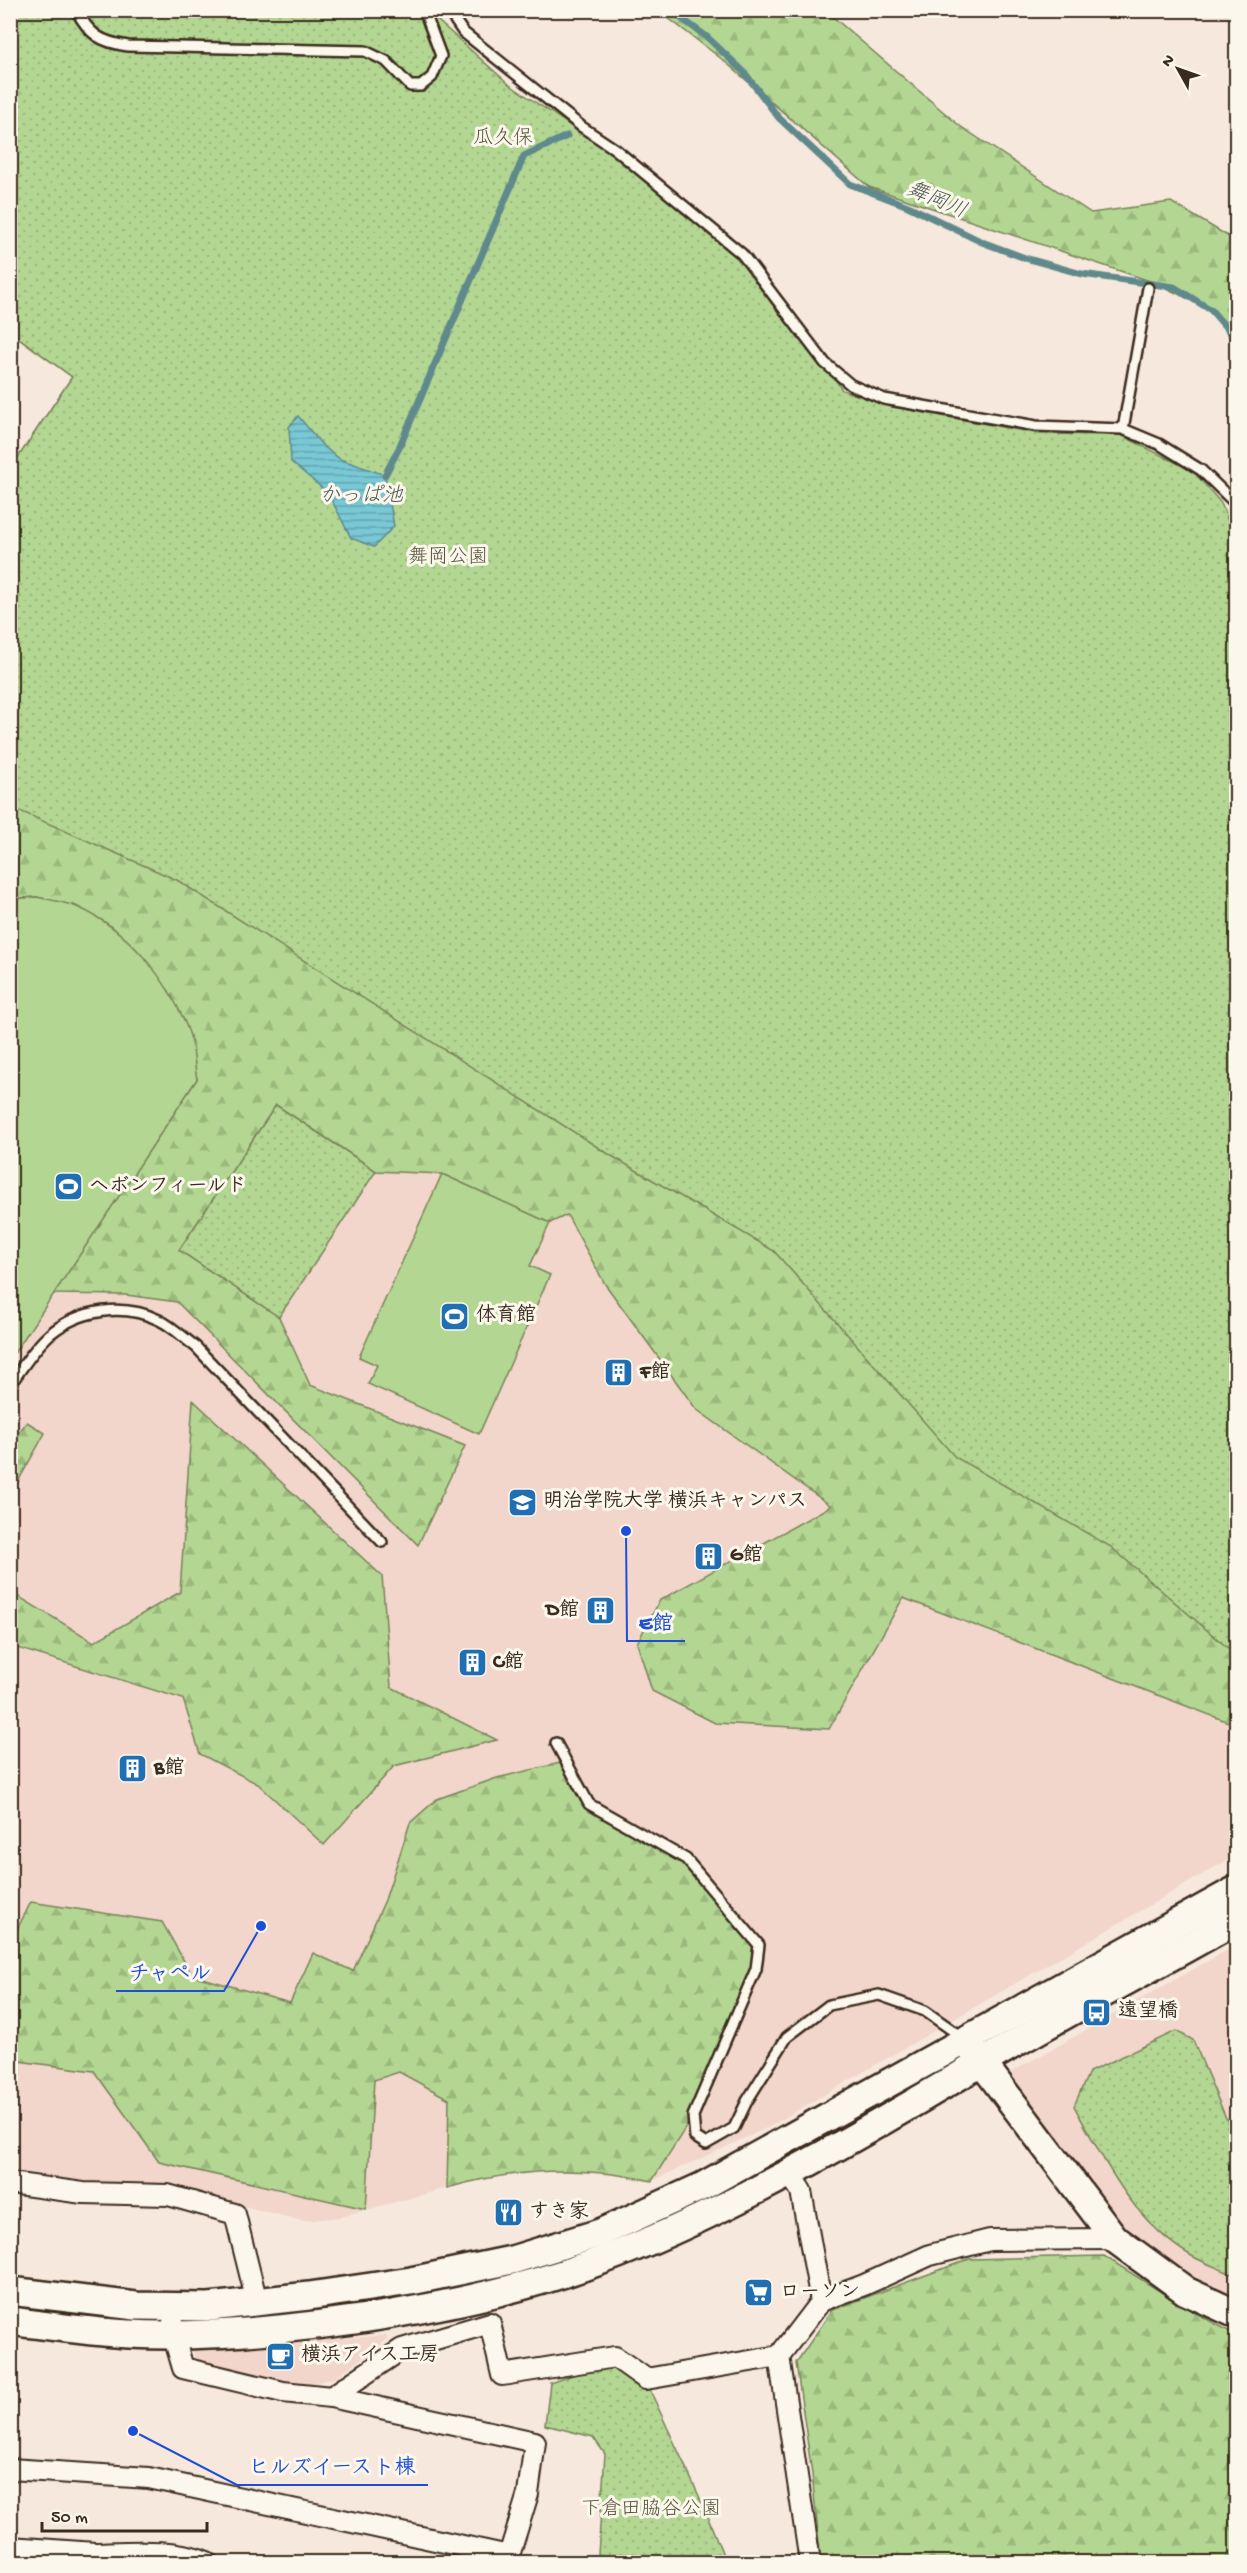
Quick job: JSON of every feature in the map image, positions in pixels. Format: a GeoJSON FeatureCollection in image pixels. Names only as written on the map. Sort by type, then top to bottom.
{"type":"FeatureCollection","features":[{"type":"Feature","properties":{"kind":"street"},"geometry":{"type":"LineString","coordinates":[[10,2290],[136,2306],[209,2307],[411,2282],[512,2260],[600,2233],[703,2186],[1236,1890]]}},
{"type":"Feature","properties":{"kind":"street"},"geometry":{"type":"LineString","coordinates":[[10,2321],[129,2334],[207,2335],[316,2325],[422,2310],[523,2286],[615,2255],[712,2213],[790,2174],[983,2062],[1236,1920]]}},
{"type":"Feature","properties":{"kind":"street"},"geometry":{"type":"LineString","coordinates":[[966,2041],[1115,2239],[1186,2291],[1236,2314]]}},
{"type":"Feature","properties":{"kind":"street"},"geometry":{"type":"LineString","coordinates":[[790,2174],[801,2191],[821,2301]]}},
{"type":"Feature","properties":{"kind":"street"},"geometry":{"type":"LineString","coordinates":[[10,2182],[83,2193],[168,2195],[235,2214],[257,2302]]}},
{"type":"Feature","properties":{"kind":"street"},"geometry":{"type":"LineString","coordinates":[[331,2397],[402,2349],[490,2323],[502,2375],[615,2357],[646,2379],[779,2356],[821,2301],[864,2285],[930,2255],[990,2240],[1115,2239]]}},
{"type":"Feature","properties":{"kind":"street"},"geometry":{"type":"LineString","coordinates":[[10,2469],[149,2478],[508,2559],[528,2494],[535,2442],[331,2397],[283,2392],[183,2368],[173,2334],[172,2307]]}},
{"type":"Feature","properties":{"kind":"street"},"geometry":{"type":"LineString","coordinates":[[779,2356],[810,2562]]}},
{"type":"Feature","properties":{"kind":"street"},"geometry":{"type":"LineString","coordinates":[[10,2547],[91,2558],[141,2552],[195,2557],[207,2562]]}},
{"type":"Feature","properties":{"kind":"lane"},"geometry":{"type":"LineString","coordinates":[[76,10],[86,28],[106,43],[128,46],[365,51],[386,61],[411,86],[421,86],[432,77],[441,57],[424,10]]}},
{"type":"Feature","properties":{"kind":"lane"},"geometry":{"type":"LineString","coordinates":[[448,10],[463,33],[582,127],[615,149],[742,254],[825,363],[851,385],[884,399],[1036,426],[1123,429],[1160,444],[1201,470],[1236,503]]}},
{"type":"Feature","properties":{"kind":"lane"},"geometry":{"type":"LineString","coordinates":[[1123,429],[1148,288]]}},
{"type":"Feature","properties":{"kind":"lane"},"geometry":{"type":"LineString","coordinates":[[10,1385],[32,1353],[50,1334],[82,1315],[107,1310],[135,1312],[160,1320],[196,1347],[382,1542]]}},
{"type":"Feature","properties":{"kind":"lane"},"geometry":{"type":"LineString","coordinates":[[556,1743],[589,1804],[686,1859],[759,1946],[756,1970],[693,2116],[695,2137],[706,2144],[734,2128],[747,2101],[787,2037],[829,2005],[879,1995],[925,2011],[966,2041]]}},
{"type":"Feature","properties":{"kind":"shaded area","name":"明治学院大学 横浜キャンパス"},"geometry":{"type":"Polygon","coordinates":[[[10,816],[1236,1655],[1236,1855],[769,2127],[652,2181],[635,2177],[555,2170],[488,2177],[340,2217],[303,2221],[167,2187],[96,2184],[11,2174],[10,816]]]}},
{"type":"Feature","properties":{"kind":"shaded area"},"geometry":{"type":"Polygon","coordinates":[[[1236,1945],[1236,2305],[1180,2275],[1127,2235],[1011,2083],[1010,2073],[1236,1945]]]}},
{"type":"Feature","properties":{"kind":"shaded area","name":"横浜アイス工房"},"geometry":{"type":"Polygon","coordinates":[[[387,2335],[387,2340],[334,2378],[305,2385],[195,2361],[193,2350],[387,2335]]]}},
{"type":"Feature","properties":{"kind":"green space","name":"舞岡公園"},"geometry":{"type":"Polygon","coordinates":[[[11,11],[433,11],[800,593],[1236,689],[1236,1725],[903,1598],[829,1729],[715,1723],[652,1691],[637,1643],[660,1600],[831,1506],[696,1409],[605,1284],[567,1215],[550,1223],[442,1174],[376,1171],[276,1105],[179,1250],[279,1317],[310,1385],[465,1446],[418,1545],[177,1302],[126,1295],[53,1294],[197,1079],[169,991],[140,955],[111,926],[76,906],[37,897],[11,899],[11,468],[72,377],[11,332],[11,11]]]}},
{"type":"Feature","properties":{"kind":"green space","name":"舞岡公園"},"geometry":{"type":"Polygon","coordinates":[[[11,11],[433,11],[437,20],[510,85],[598,144],[615,149],[742,254],[825,363],[842,390],[888,406],[1040,434],[1121,435],[1193,471],[1221,503],[1236,540],[1236,1655],[1111,1547],[955,1457],[774,1251],[610,1155],[177,880],[20,811],[11,816],[11,468],[72,377],[11,332],[11,11]]]}},
{"type":"Feature","properties":{"kind":"green space"},"geometry":{"type":"Polygon","coordinates":[[[659,11],[826,11],[960,126],[1091,213],[1171,202],[1236,241],[1236,334],[1213,311],[1156,283],[869,187],[723,60],[659,11]]]}},
{"type":"Feature","properties":{"kind":"green space","name":"ヘボンフィールド"},"geometry":{"type":"Polygon","coordinates":[[[37,897],[72,905],[95,916],[113,928],[144,958],[158,975],[180,1011],[192,1041],[197,1079],[11,1358],[11,899],[37,897]]]}},
{"type":"Feature","properties":{"kind":"green space"},"geometry":{"type":"Polygon","coordinates":[[[276,1105],[376,1171],[279,1317],[179,1250],[276,1105]]]}},
{"type":"Feature","properties":{"kind":"green space","name":"体育館"},"geometry":{"type":"Polygon","coordinates":[[[442,1174],[550,1223],[530,1266],[550,1275],[479,1434],[368,1384],[377,1365],[359,1357],[442,1174]]]}},
{"type":"Feature","properties":{"kind":"green space"},"geometry":{"type":"Polygon","coordinates":[[[193,1400],[382,1576],[391,1687],[497,1740],[394,1766],[324,1845],[258,1784],[200,1754],[183,1699],[11,1646],[11,1592],[94,1642],[180,1592],[193,1400]]]}},
{"type":"Feature","properties":{"kind":"green space"},"geometry":{"type":"Polygon","coordinates":[[[27,1422],[45,1433],[11,1494],[11,1442],[27,1422]]]}},
{"type":"Feature","properties":{"kind":"green space"},"geometry":{"type":"Polygon","coordinates":[[[564,1762],[589,1804],[686,1859],[759,1945],[756,1969],[693,2116],[652,2181],[601,2173],[549,2171],[498,2177],[447,2188],[449,2099],[399,2072],[374,2080],[366,2209],[159,2162],[94,2071],[11,2060],[11,1941],[31,1902],[162,1922],[192,1975],[290,2003],[313,1953],[353,1971],[385,1900],[410,1823],[437,1799],[497,1778],[564,1762]]]}},
{"type":"Feature","properties":{"kind":"green space"},"geometry":{"type":"Polygon","coordinates":[[[1176,2031],[1193,2040],[1236,2142],[1236,2276],[1190,2255],[1152,2226],[1109,2169],[1074,2106],[1089,2072],[1176,2031]]]}},
{"type":"Feature","properties":{"kind":"green space"},"geometry":{"type":"Polygon","coordinates":[[[1104,2256],[1185,2307],[1236,2335],[1236,2562],[821,2562],[812,2474],[796,2363],[832,2310],[969,2259],[1104,2256]]]}},
{"type":"Feature","properties":{"kind":"green space","name":"下倉田脇谷公園"},"geometry":{"type":"Polygon","coordinates":[[[613,2365],[649,2388],[699,2496],[726,2562],[616,2562],[598,2554],[605,2454],[593,2437],[545,2425],[550,2383],[586,2370],[613,2365]]]}},
{"type":"Feature","properties":{"kind":"water","name":"かっぱ池"},"geometry":{"type":"Polygon","coordinates":[[[298,416],[323,446],[340,459],[385,475],[394,526],[374,547],[351,538],[328,493],[291,462],[289,427],[298,416]]]}},
{"type":"Feature","properties":{"kind":"waterway","name":"舞岡川"},"geometry":{"type":"LineString","coordinates":[[670,10],[707,37],[744,72],[779,118],[850,184],[908,206],[982,242],[1025,258],[1082,274],[1174,287],[1211,310],[1236,339]]}},
{"type":"Feature","properties":{"kind":"waterway"},"geometry":{"type":"LineString","coordinates":[[385,475],[399,448],[524,156],[567,136]]}},
{"type":"Feature","properties":{"kind":"place","name":"ヘボンフィールド"},"geometry":{"type":"Point","coordinates":[68,1187]}},
{"type":"Feature","properties":{"kind":"place","name":"体育館"},"geometry":{"type":"Point","coordinates":[455,1316]}},
{"type":"Feature","properties":{"kind":"place","name":"F館"},"geometry":{"type":"Point","coordinates":[619,1373]}},
{"type":"Feature","properties":{"kind":"place","name":"明治学院大学 横浜キャンパス"},"geometry":{"type":"Point","coordinates":[522,1502]}},
{"type":"Feature","properties":{"kind":"place","name":"E館"},"geometry":{"type":"Point","coordinates":[626,1531]}},
{"type":"Feature","properties":{"kind":"place","name":"G館"},"geometry":{"type":"Point","coordinates":[709,1556]}},
{"type":"Feature","properties":{"kind":"place","name":"D館"},"geometry":{"type":"Point","coordinates":[600,1611]}},
{"type":"Feature","properties":{"kind":"place","name":"C館"},"geometry":{"type":"Point","coordinates":[472,1663]}},
{"type":"Feature","properties":{"kind":"place","name":"B館"},"geometry":{"type":"Point","coordinates":[133,1769]}},
{"type":"Feature","properties":{"kind":"place","name":"チャペル"},"geometry":{"type":"Point","coordinates":[261,1926]}},
{"type":"Feature","properties":{"kind":"place","name":"遠望橋"},"geometry":{"type":"Point","coordinates":[1097,2012]}},
{"type":"Feature","properties":{"kind":"place","name":"すき家"},"geometry":{"type":"Point","coordinates":[508,2213]}},
{"type":"Feature","properties":{"kind":"place","name":"ローソン"},"geometry":{"type":"Point","coordinates":[759,2293]}},
{"type":"Feature","properties":{"kind":"place","name":"横浜アイス工房"},"geometry":{"type":"Point","coordinates":[280,2356]}},
{"type":"Feature","properties":{"kind":"place","name":"ヒルズイースト棟"},"geometry":{"type":"Point","coordinates":[133,2431]}},
{"type":"Feature","properties":{"kind":"park label","name":"瓜久保"},"geometry":{"type":"Point","coordinates":[503,139]}}]}
